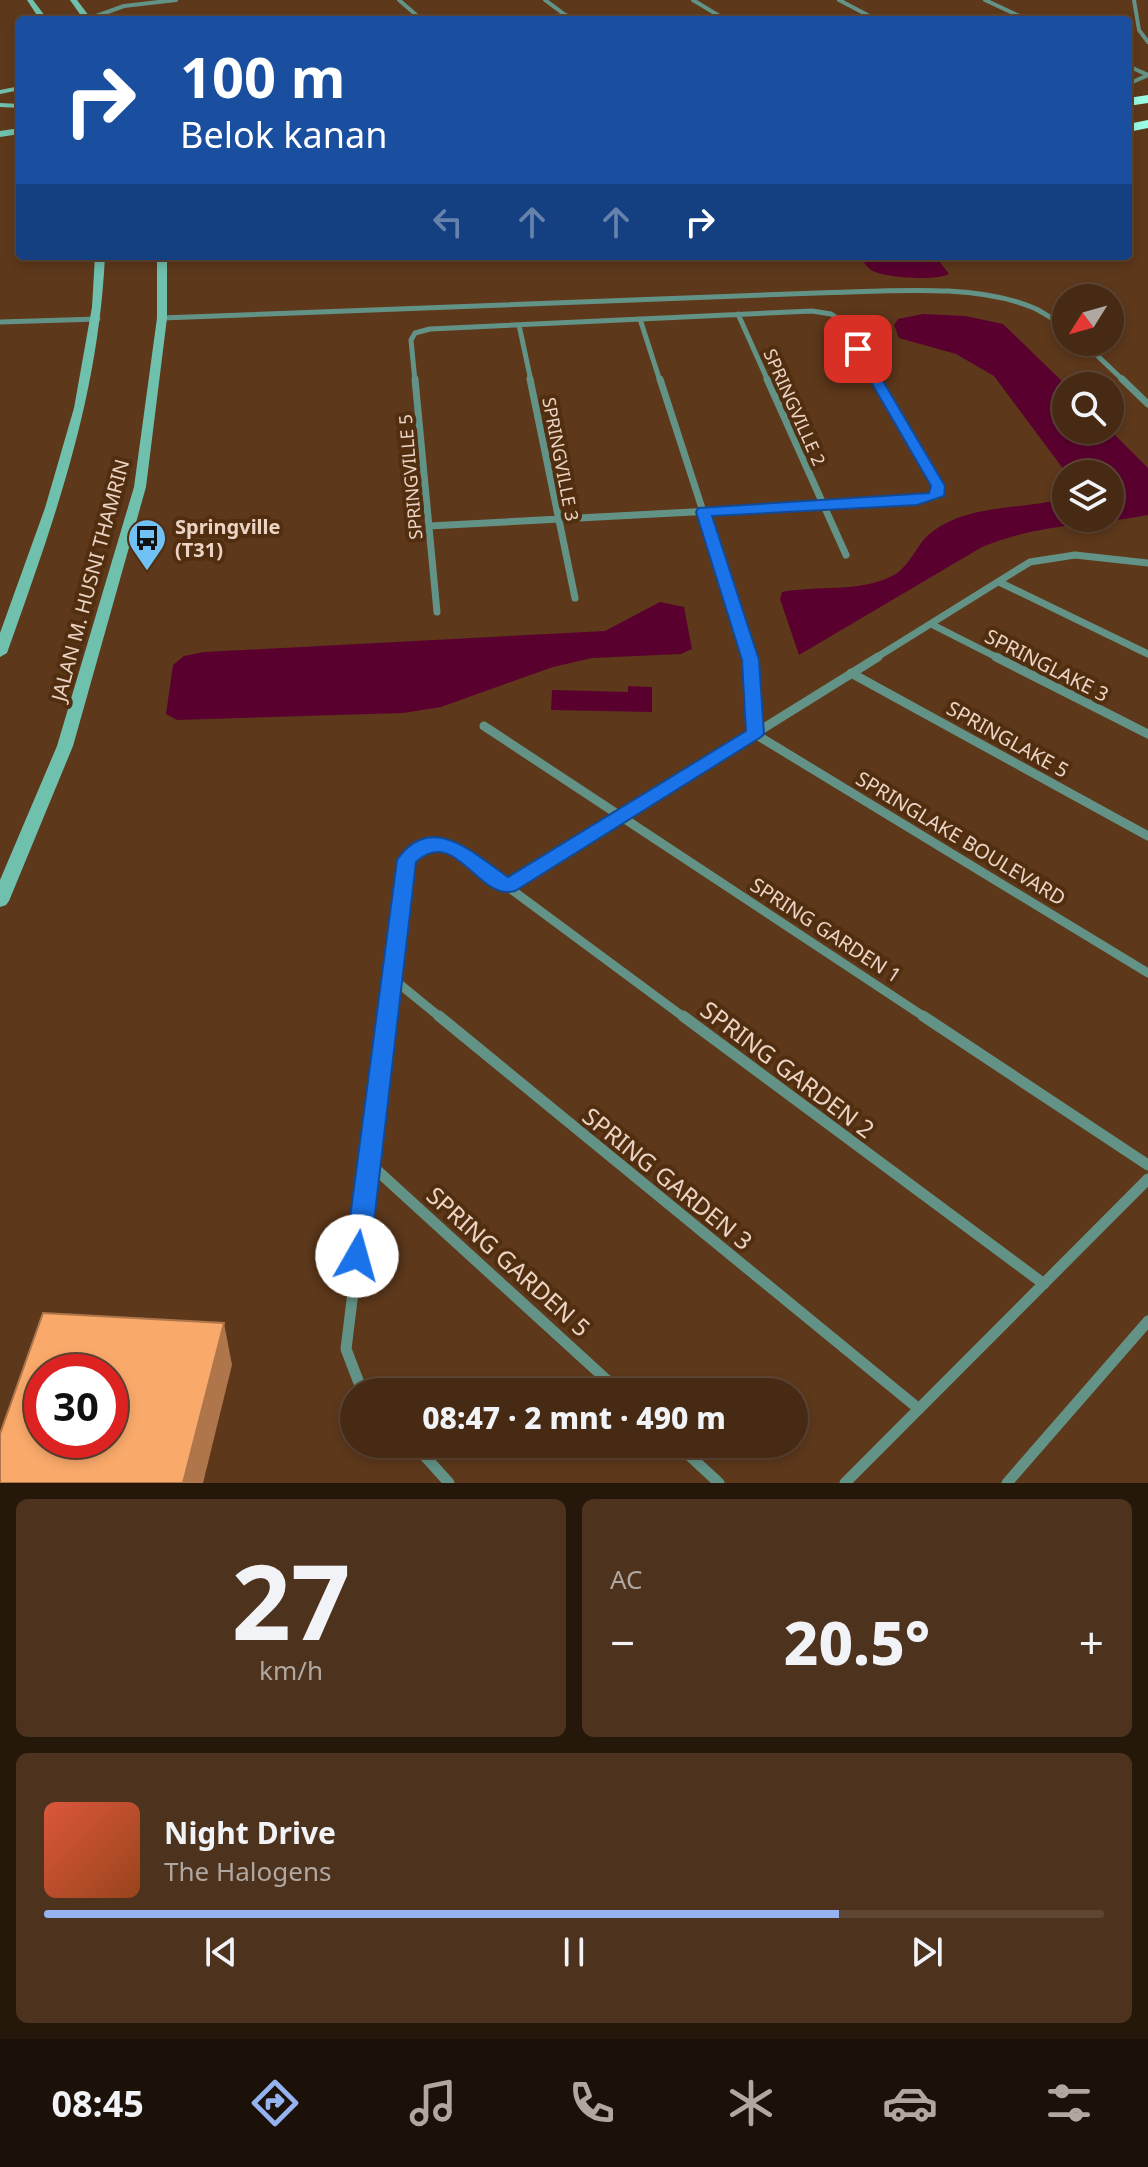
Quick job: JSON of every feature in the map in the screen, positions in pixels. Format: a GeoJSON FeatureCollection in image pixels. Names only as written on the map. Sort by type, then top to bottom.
{"type":"FeatureCollection","features":[{"type":"Feature","properties":{"kind":"main road"},"geometry":{"type":"LineString","coordinates":[[0,653],[56,496],[98,319],[100,260]]}},
{"type":"Feature","properties":{"kind":"main road","name":"JALAN M. HUSNI THAMRIN"},"geometry":{"type":"LineString","coordinates":[[0,901],[65,746],[140,487],[162,318],[162,260]]}},
{"type":"Feature","properties":{"kind":"street"},"geometry":{"type":"LineString","coordinates":[[98,16],[124,6],[176,0]]}},
{"type":"Feature","properties":{"kind":"street"},"geometry":{"type":"LineString","coordinates":[[399,0],[417,16]]}},
{"type":"Feature","properties":{"kind":"street"},"geometry":{"type":"LineString","coordinates":[[545,0],[566,15]]}},
{"type":"Feature","properties":{"kind":"street"},"geometry":{"type":"LineString","coordinates":[[693,0],[719,16]]}},
{"type":"Feature","properties":{"kind":"street"},"geometry":{"type":"LineString","coordinates":[[839,0],[869,16]]}},
{"type":"Feature","properties":{"kind":"street"},"geometry":{"type":"LineString","coordinates":[[985,0],[1019,16]]}},
{"type":"Feature","properties":{"kind":"street"},"geometry":{"type":"LineString","coordinates":[[1133,0],[1139,30],[1148,42]]}},
{"type":"Feature","properties":{"kind":"street"},"geometry":{"type":"LineString","coordinates":[[557,16],[566,15]]}},
{"type":"Feature","properties":{"kind":"street"},"geometry":{"type":"LineString","coordinates":[[162,318],[817,293],[904,293],[980,297],[1028,306],[1052,319]]}},
{"type":"Feature","properties":{"kind":"street"},"geometry":{"type":"LineString","coordinates":[[429,526],[917,500],[936,496],[938,486],[842,321],[831,314],[812,311],[519,325]]}},
{"type":"Feature","properties":{"kind":"street","name":"SPRINGVILLE 2"},"geometry":{"type":"LineString","coordinates":[[738,314],[846,555]]}},
{"type":"Feature","properties":{"kind":"street"},"geometry":{"type":"LineString","coordinates":[[0,322],[98,319]]}},
{"type":"Feature","properties":{"kind":"street"},"geometry":{"type":"LineString","coordinates":[[640,319],[751,660],[755,734]]}},
{"type":"Feature","properties":{"kind":"street","name":"SPRINGVILLE 5"},"geometry":{"type":"LineString","coordinates":[[437,612],[411,340],[415,333],[430,329],[519,325]]}},
{"type":"Feature","properties":{"kind":"street","name":"SPRINGVILLE 3"},"geometry":{"type":"LineString","coordinates":[[519,325],[575,598]]}},
{"type":"Feature","properties":{"kind":"street"},"geometry":{"type":"LineString","coordinates":[[1098,356],[1148,404]]}},
{"type":"Feature","properties":{"kind":"street"},"geometry":{"type":"LineString","coordinates":[[508,887],[1030,562],[1057,555],[1087,553],[1148,563]]}},
{"type":"Feature","properties":{"kind":"street"},"geometry":{"type":"LineString","coordinates":[[999,582],[1148,654]]}},
{"type":"Feature","properties":{"kind":"street","name":"SPRINGLAKE 3"},"geometry":{"type":"LineString","coordinates":[[931,624],[1148,734]]}},
{"type":"Feature","properties":{"kind":"street","name":"SPRINGLAKE 5"},"geometry":{"type":"LineString","coordinates":[[851,673],[1148,836]]}},
{"type":"Feature","properties":{"kind":"street","name":"SPRING GARDEN 1"},"geometry":{"type":"LineString","coordinates":[[484,726],[1148,1165]]}},
{"type":"Feature","properties":{"kind":"street","name":"SPRINGLAKE BOULEVARD"},"geometry":{"type":"LineString","coordinates":[[755,734],[1148,973]]}},
{"type":"Feature","properties":{"kind":"street","name":"SPRING GARDEN 2"},"geometry":{"type":"LineString","coordinates":[[357,1378],[346,1349],[369,1163],[407,860],[423,845],[446,844],[508,887],[1044,1284]]}},
{"type":"Feature","properties":{"kind":"street","name":"SPRING GARDEN 3"},"geometry":{"type":"LineString","coordinates":[[392,978],[919,1409]]}},
{"type":"Feature","properties":{"kind":"street","name":"SPRING GARDEN 5"},"geometry":{"type":"LineString","coordinates":[[369,1163],[605,1378]]}},
{"type":"Feature","properties":{"kind":"street"},"geometry":{"type":"LineString","coordinates":[[845,1483],[1148,1179]]}},
{"type":"Feature","properties":{"kind":"street"},"geometry":{"type":"LineString","coordinates":[[1007,1483],[1148,1321]]}},
{"type":"Feature","properties":{"kind":"street"},"geometry":{"type":"LineString","coordinates":[[427,1458],[449,1483]]}},
{"type":"Feature","properties":{"kind":"street"},"geometry":{"type":"LineString","coordinates":[[692,1458],[719,1483]]}},
{"type":"Feature","properties":{"kind":"shaded area"},"geometry":{"type":"Polygon","coordinates":[[[862,260],[938,260],[949,274],[911,278],[880,273],[862,260]]]}},
{"type":"Feature","properties":{"kind":"shaded area"},"geometry":{"type":"Polygon","coordinates":[[[923,314],[965,316],[1003,324],[1053,372],[1052,444],[1124,444],[1148,468],[1148,515],[1124,518],[1124,460],[1057,460],[994,376],[956,354],[899,338],[894,325],[898,319],[923,314]]]}},
{"type":"Feature","properties":{"kind":"shaded area"},"geometry":{"type":"Polygon","coordinates":[[[1052,501],[1052,528],[1024,533],[982,547],[799,655],[780,599],[782,592],[865,585],[892,576],[899,572],[933,531],[961,517],[1052,501]]]}},
{"type":"Feature","properties":{"kind":"shaded area"},"geometry":{"type":"Polygon","coordinates":[[[660,602],[684,607],[692,649],[681,654],[592,658],[553,667],[441,707],[403,713],[177,720],[166,714],[173,665],[184,656],[204,652],[605,631],[660,602]]]}},
{"type":"Feature","properties":{"kind":"shaded area"},"geometry":{"type":"Polygon","coordinates":[[[628,686],[652,687],[652,712],[551,710],[552,690],[628,692],[628,686]]]}},
{"type":"Feature","properties":{"kind":"building"},"geometry":{"type":"Polygon","coordinates":[[[43,1313],[224,1323],[183,1483],[0,1483],[0,1434],[24,1366],[24,1458],[128,1458],[128,1354],[28,1354],[43,1313]]]}},
{"type":"Feature","properties":{"kind":"place","name":"Springville (T31)"},"geometry":{"type":"Point","coordinates":[147,572]}},
{"type":"Feature","properties":{"kind":"route"},"geometry":{"type":"LineString","coordinates":[[357,1256],[407,860],[423,845],[446,844],[508,887],[755,734],[751,660],[703,512],[917,500],[936,496],[938,486],[858,349]]}}]}
